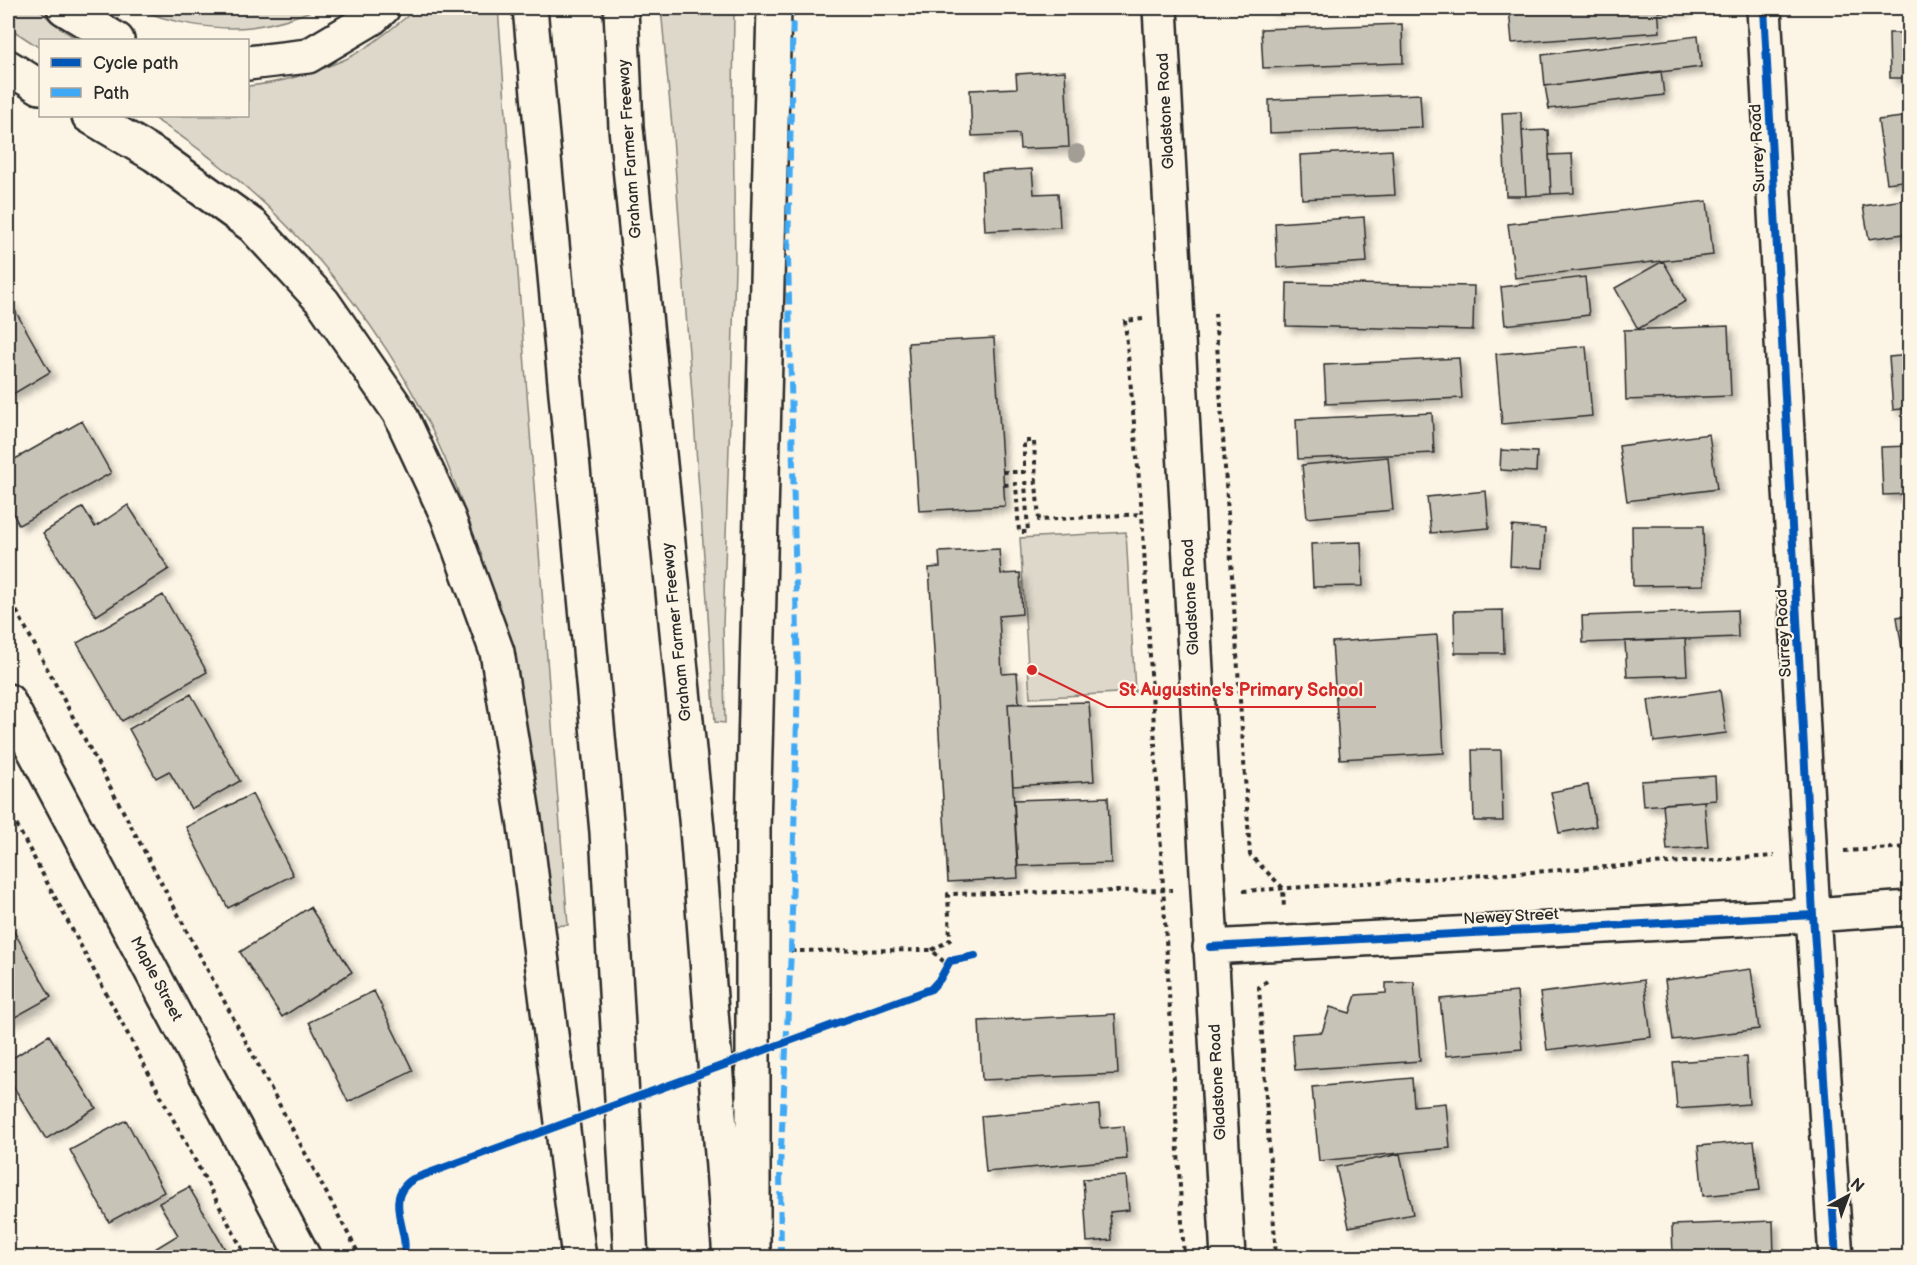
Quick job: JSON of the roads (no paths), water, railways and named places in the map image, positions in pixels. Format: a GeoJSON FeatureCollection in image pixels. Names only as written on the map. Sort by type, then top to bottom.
{"type":"FeatureCollection","features":[{"type":"Feature","properties":{"kind":"main road"},"geometry":{"type":"LineString","coordinates":[[64,8],[115,39]]}},
{"type":"Feature","properties":{"kind":"main road"},"geometry":{"type":"LineString","coordinates":[[249,63],[308,56],[372,18],[383,8]]}},
{"type":"Feature","properties":{"kind":"main road"},"geometry":{"type":"LineString","coordinates":[[530,8],[607,832],[631,1257]]}},
{"type":"Feature","properties":{"kind":"main road","name":"Graham Farmer Freeway"},"geometry":{"type":"LineString","coordinates":[[621,8],[626,128],[697,829],[730,1257]]}},
{"type":"Feature","properties":{"kind":"main road"},"geometry":{"type":"LineString","coordinates":[[753,1257],[753,828],[774,8]]}},
{"type":"Feature","properties":{"kind":"main road","name":"Gladstone Road"},"geometry":{"type":"LineString","coordinates":[[1160,8],[1228,1257]]}},
{"type":"Feature","properties":{"kind":"main road","name":"Surrey Road"},"geometry":{"type":"LineString","coordinates":[[1764,8],[1809,853],[1836,1257]]}},
{"type":"Feature","properties":{"kind":"main road"},"geometry":{"type":"LineString","coordinates":[[8,67],[39,86]]}},
{"type":"Feature","properties":{"kind":"main road"},"geometry":{"type":"LineString","coordinates":[[91,117],[155,155],[253,226],[323,302],[399,412],[448,517],[497,652],[525,826],[579,1257]]}},
{"type":"Feature","properties":{"kind":"main road","name":"Maple Street"},"geometry":{"type":"LineString","coordinates":[[8,701],[304,1257]]}},
{"type":"Feature","properties":{"kind":"main road","name":"Newey Street"},"geometry":{"type":"LineString","coordinates":[[1210,947],[1910,908]]}},
{"type":"Feature","properties":{"kind":"place","name":"St Augustine's Primary School"},"geometry":{"type":"Point","coordinates":[1032,670]}}]}
